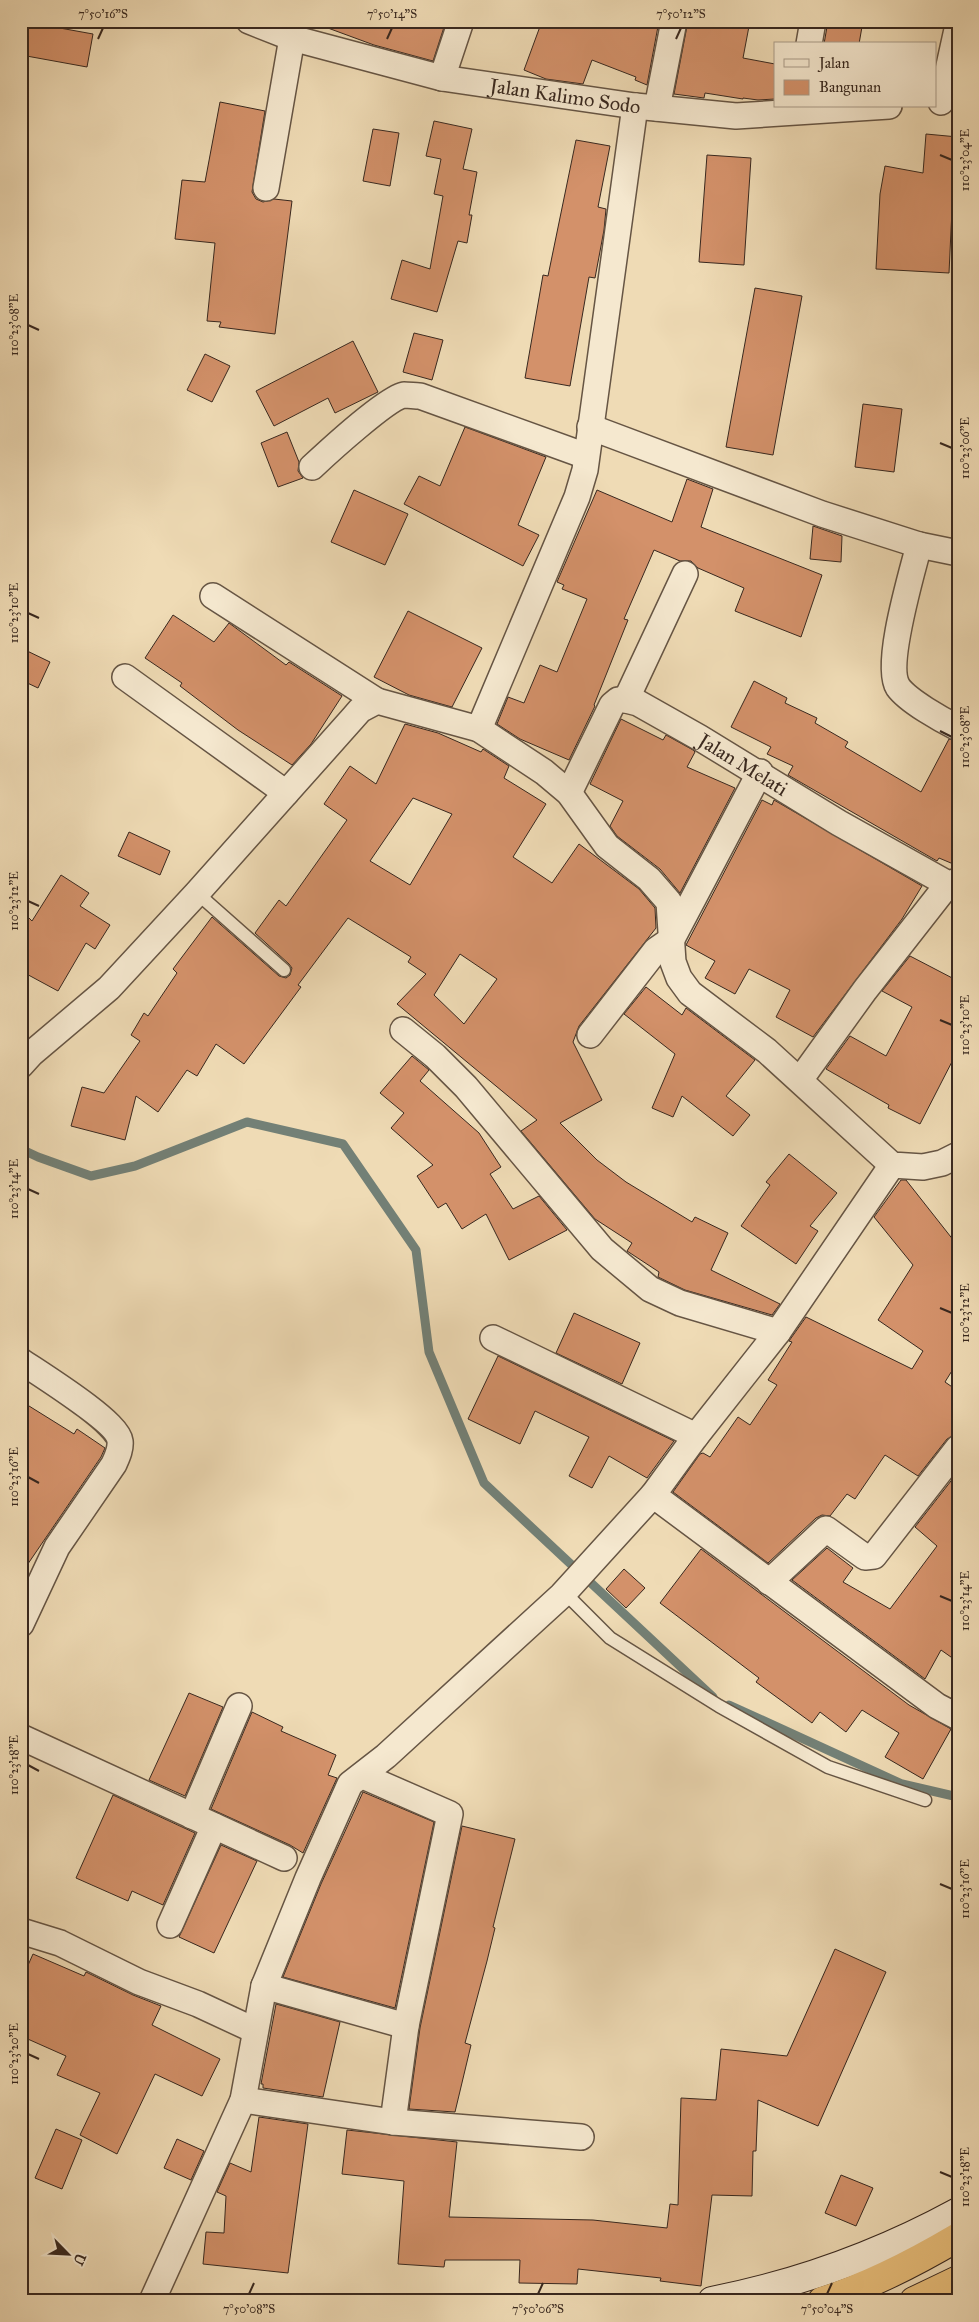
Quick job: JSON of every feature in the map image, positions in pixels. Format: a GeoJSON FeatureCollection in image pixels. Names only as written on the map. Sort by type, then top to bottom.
{"type":"FeatureCollection","features":[{"type":"Feature","properties":{"kind":"highway"},"geometry":{"type":"LineString","coordinates":[[822,2301],[855,2290],[914,2262],[958,2237]]}},
{"type":"Feature","properties":{"kind":"highway"},"geometry":{"type":"LineString","coordinates":[[914,2301],[958,2280]]}},
{"type":"Feature","properties":{"kind":"street","name":"Jalan Kalimo Sodo"},"geometry":{"type":"LineString","coordinates":[[249,21],[292,38],[442,78],[646,107],[736,116],[844,108]]}},
{"type":"Feature","properties":{"kind":"street"},"geometry":{"type":"LineString","coordinates":[[442,78],[461,21]]}},
{"type":"Feature","properties":{"kind":"street"},"geometry":{"type":"LineString","coordinates":[[479,729],[577,498],[585,463],[646,107],[674,21]]}},
{"type":"Feature","properties":{"kind":"street"},"geometry":{"type":"LineString","coordinates":[[809,42],[812,21]]}},
{"type":"Feature","properties":{"kind":"street"},"geometry":{"type":"LineString","coordinates":[[945,102],[958,25]]}},
{"type":"Feature","properties":{"kind":"street"},"geometry":{"type":"LineString","coordinates":[[266,188],[292,38]]}},
{"type":"Feature","properties":{"kind":"street"},"geometry":{"type":"LineString","coordinates":[[312,467],[343,438],[403,395],[420,396],[585,463]]}},
{"type":"Feature","properties":{"kind":"street"},"geometry":{"type":"LineString","coordinates":[[590,427],[822,514],[919,545],[958,553]]}},
{"type":"Feature","properties":{"kind":"street"},"geometry":{"type":"LineString","coordinates":[[919,545],[893,662],[898,686],[916,702],[958,728]]}},
{"type":"Feature","properties":{"kind":"street"},"geometry":{"type":"LineString","coordinates":[[569,793],[612,705],[618,700],[626,700],[685,574]]}},
{"type":"Feature","properties":{"kind":"street"},"geometry":{"type":"LineString","coordinates":[[214,596],[378,700],[479,729],[544,772],[569,793],[607,846],[649,878],[669,902],[673,962],[679,978],[690,993],[766,1051],[892,1165],[923,1167],[942,1163],[958,1155]]}},
{"type":"Feature","properties":{"kind":"street"},"geometry":{"type":"LineString","coordinates":[[125,677],[286,794]]}},
{"type":"Feature","properties":{"kind":"street"},"geometry":{"type":"LineString","coordinates":[[21,1065],[31,1054],[109,988],[197,893],[360,710],[378,700]]}},
{"type":"Feature","properties":{"kind":"street","name":"Jalan Melati"},"geometry":{"type":"LineString","coordinates":[[626,700],[646,707],[760,772],[839,822],[953,883]]}},
{"type":"Feature","properties":{"kind":"street"},"geometry":{"type":"LineString","coordinates":[[590,1035],[656,950],[672,939],[760,772]]}},
{"type":"Feature","properties":{"kind":"street"},"geometry":{"type":"LineString","coordinates":[[800,1080],[865,990],[953,883]]}},
{"type":"Feature","properties":{"kind":"street"},"geometry":{"type":"LineString","coordinates":[[402,1030],[435,1056],[466,1087],[602,1249],[650,1289],[680,1303],[778,1332]]}},
{"type":"Feature","properties":{"kind":"street"},"geometry":{"type":"LineString","coordinates":[[152,2301],[242,2100],[264,1986],[308,1878],[350,1784],[372,1768],[573,1584],[654,1495],[696,1436],[778,1332],[892,1165]]}},
{"type":"Feature","properties":{"kind":"street"},"geometry":{"type":"LineString","coordinates":[[493,1338],[696,1436]]}},
{"type":"Feature","properties":{"kind":"street"},"geometry":{"type":"LineString","coordinates":[[21,1361],[96,1413],[110,1425],[120,1440],[114,1464],[57,1547],[21,1624]]}},
{"type":"Feature","properties":{"kind":"street"},"geometry":{"type":"LineString","coordinates":[[769,1582],[826,1529],[865,1557],[874,1556],[958,1448]]}},
{"type":"Feature","properties":{"kind":"street"},"geometry":{"type":"LineString","coordinates":[[654,1495],[937,1706],[958,1717]]}},
{"type":"Feature","properties":{"kind":"street"},"geometry":{"type":"LineString","coordinates":[[170,1926],[239,1706]]}},
{"type":"Feature","properties":{"kind":"street"},"geometry":{"type":"LineString","coordinates":[[21,1737],[284,1858]]}},
{"type":"Feature","properties":{"kind":"street"},"geometry":{"type":"LineString","coordinates":[[372,1768],[450,1814],[406,2026],[393,2122]]}},
{"type":"Feature","properties":{"kind":"street"},"geometry":{"type":"LineString","coordinates":[[21,1931],[60,1943],[139,1982],[198,2004],[254,2030]]}},
{"type":"Feature","properties":{"kind":"street"},"geometry":{"type":"LineString","coordinates":[[264,1986],[406,2026]]}},
{"type":"Feature","properties":{"kind":"street"},"geometry":{"type":"LineString","coordinates":[[242,2100],[393,2122],[581,2137]]}},
{"type":"Feature","properties":{"kind":"street"},"geometry":{"type":"LineString","coordinates":[[712,2301],[752,2293],[809,2277],[878,2250],[958,2212]]}},
{"type":"Feature","properties":{"kind":"lane"},"geometry":{"type":"LineString","coordinates":[[197,893],[284,970]]}},
{"type":"Feature","properties":{"kind":"lane"},"geometry":{"type":"LineString","coordinates":[[573,1584],[610,1638],[719,1706],[828,1767],[925,1800]]}},
{"type":"Feature","properties":{"kind":"building"},"geometry":{"type":"Polygon","coordinates":[[[21,21],[93,34],[87,67],[21,55],[21,21]]]}},
{"type":"Feature","properties":{"kind":"building"},"geometry":{"type":"Polygon","coordinates":[[[317,21],[446,21],[433,61],[374,45],[317,24],[317,21]]]}},
{"type":"Feature","properties":{"kind":"building"},"geometry":{"type":"Polygon","coordinates":[[[542,21],[659,21],[647,85],[635,80],[636,77],[592,60],[583,84],[546,79],[524,70],[542,21]]]}},
{"type":"Feature","properties":{"kind":"building"},"geometry":{"type":"Polygon","coordinates":[[[688,21],[750,21],[743,58],[774,64],[774,99],[743,99],[705,93],[704,98],[674,94],[688,21]]]}},
{"type":"Feature","properties":{"kind":"building"},"geometry":{"type":"Polygon","coordinates":[[[828,21],[863,21],[859,42],[824,42],[828,21]]]}},
{"type":"Feature","properties":{"kind":"building"},"geometry":{"type":"Polygon","coordinates":[[[220,102],[265,111],[252,192],[256,199],[263,202],[274,199],[292,201],[275,334],[219,327],[221,322],[207,321],[215,243],[175,239],[182,180],[205,182],[220,102]]]}},
{"type":"Feature","properties":{"kind":"building"},"geometry":{"type":"Polygon","coordinates":[[[434,121],[472,129],[463,169],[477,172],[469,215],[472,215],[467,243],[458,241],[437,312],[391,299],[402,260],[430,269],[443,196],[434,194],[441,159],[426,156],[434,121]]]}},
{"type":"Feature","properties":{"kind":"building"},"geometry":{"type":"Polygon","coordinates":[[[373,129],[399,133],[390,186],[363,181],[373,129]]]}},
{"type":"Feature","properties":{"kind":"building"},"geometry":{"type":"Polygon","coordinates":[[[926,134],[958,137],[958,189],[953,188],[949,273],[876,269],[880,194],[885,166],[923,173],[926,134]]]}},
{"type":"Feature","properties":{"kind":"building"},"geometry":{"type":"Polygon","coordinates":[[[576,140],[610,146],[598,207],[606,209],[604,230],[595,278],[589,277],[570,386],[525,378],[543,275],[548,276],[576,140]]]}},
{"type":"Feature","properties":{"kind":"building"},"geometry":{"type":"Polygon","coordinates":[[[707,155],[751,158],[744,265],[699,262],[707,155]]]}},
{"type":"Feature","properties":{"kind":"building"},"geometry":{"type":"Polygon","coordinates":[[[755,288],[802,296],[773,455],[726,447],[755,288]]]}},
{"type":"Feature","properties":{"kind":"building"},"geometry":{"type":"Polygon","coordinates":[[[414,333],[443,340],[432,380],[403,372],[414,333]]]}},
{"type":"Feature","properties":{"kind":"building"},"geometry":{"type":"Polygon","coordinates":[[[353,341],[378,392],[335,413],[328,398],[274,426],[256,391],[353,341]]]}},
{"type":"Feature","properties":{"kind":"building"},"geometry":{"type":"Polygon","coordinates":[[[205,354],[230,366],[212,402],[187,390],[205,354]]]}},
{"type":"Feature","properties":{"kind":"building"},"geometry":{"type":"Polygon","coordinates":[[[863,404],[902,409],[894,472],[855,467],[863,404]]]}},
{"type":"Feature","properties":{"kind":"building"},"geometry":{"type":"Polygon","coordinates":[[[465,427],[546,457],[518,525],[539,535],[523,566],[404,504],[419,476],[440,486],[465,427]]]}},
{"type":"Feature","properties":{"kind":"building"},"geometry":{"type":"Polygon","coordinates":[[[287,432],[299,462],[298,471],[303,478],[278,487],[261,443],[287,432]]]}},
{"type":"Feature","properties":{"kind":"building"},"geometry":{"type":"Polygon","coordinates":[[[687,479],[713,489],[701,527],[822,575],[801,637],[735,611],[744,588],[698,568],[691,561],[680,561],[654,550],[624,619],[628,620],[595,706],[569,760],[520,739],[497,724],[508,697],[524,703],[540,665],[557,672],[587,599],[562,589],[564,585],[557,582],[597,490],[672,522],[687,479]]]}},
{"type":"Feature","properties":{"kind":"building"},"geometry":{"type":"Polygon","coordinates":[[[354,490],[408,514],[385,565],[331,542],[354,490]]]}},
{"type":"Feature","properties":{"kind":"building"},"geometry":{"type":"Polygon","coordinates":[[[813,526],[842,536],[841,562],[810,559],[813,526]]]}},
{"type":"Feature","properties":{"kind":"building"},"geometry":{"type":"Polygon","coordinates":[[[408,611],[482,648],[452,707],[409,695],[374,677],[408,611]]]}},
{"type":"Feature","properties":{"kind":"building"},"geometry":{"type":"Polygon","coordinates":[[[173,615],[214,642],[229,623],[286,665],[289,662],[342,696],[311,744],[292,765],[238,730],[180,686],[182,683],[145,658],[173,615]]]}},
{"type":"Feature","properties":{"kind":"building"},"geometry":{"type":"Polygon","coordinates":[[[21,648],[50,662],[38,688],[21,680],[21,648]]]}},
{"type":"Feature","properties":{"kind":"building"},"geometry":{"type":"Polygon","coordinates":[[[754,681],[787,698],[785,703],[817,718],[815,723],[848,742],[845,747],[921,792],[949,739],[958,742],[958,866],[939,858],[937,861],[788,775],[793,766],[767,754],[771,747],[731,727],[754,681]]]}},
{"type":"Feature","properties":{"kind":"building"},"geometry":{"type":"Polygon","coordinates":[[[621,719],[663,740],[666,735],[693,750],[695,752],[687,767],[735,788],[680,893],[660,869],[617,836],[610,826],[623,801],[590,784],[621,719]]]}},
{"type":"Feature","properties":{"kind":"building"},"geometry":{"type":"Polygon","coordinates":[[[405,724],[438,733],[481,752],[483,749],[509,766],[504,778],[546,804],[513,857],[552,883],[579,844],[639,889],[655,908],[656,928],[579,1026],[573,1042],[602,1100],[560,1123],[597,1160],[626,1182],[692,1222],[695,1217],[728,1233],[711,1270],[780,1304],[772,1315],[685,1290],[658,1277],[659,1272],[627,1251],[632,1243],[595,1219],[521,1131],[537,1120],[397,1004],[426,974],[408,962],[411,957],[348,918],[298,985],[301,987],[244,1064],[216,1044],[197,1076],[187,1070],[158,1112],[136,1096],[125,1140],[71,1126],[82,1087],[104,1093],[140,1041],[131,1035],[144,1013],[148,1016],[177,973],[173,969],[212,917],[279,976],[286,978],[290,975],[292,968],[289,964],[255,933],[279,900],[286,906],[347,820],[324,804],[350,766],[376,784],[405,724]],[[413,798],[370,861],[410,885],[452,814],[413,798]],[[460,954],[434,995],[464,1024],[497,979],[460,954]]]}},
{"type":"Feature","properties":{"kind":"building"},"geometry":{"type":"Polygon","coordinates":[[[762,800],[772,805],[774,800],[922,886],[902,919],[813,1037],[776,1017],[790,990],[749,969],[735,994],[705,978],[715,961],[686,945],[762,800]]]}},
{"type":"Feature","properties":{"kind":"building"},"geometry":{"type":"Polygon","coordinates":[[[129,832],[170,851],[160,875],[118,856],[129,832]]]}},
{"type":"Feature","properties":{"kind":"building"},"geometry":{"type":"Polygon","coordinates":[[[61,875],[89,893],[80,906],[110,925],[95,949],[86,943],[58,991],[21,971],[21,910],[32,921],[61,875]]]}},
{"type":"Feature","properties":{"kind":"building"},"geometry":{"type":"Polygon","coordinates":[[[910,956],[958,981],[958,1050],[920,1124],[888,1108],[889,1105],[826,1069],[850,1036],[886,1056],[912,1007],[882,991],[910,956]]]}},
{"type":"Feature","properties":{"kind":"building"},"geometry":{"type":"Polygon","coordinates":[[[646,987],[682,1015],[686,1008],[755,1060],[726,1096],[750,1115],[733,1136],[682,1096],[673,1117],[652,1108],[675,1054],[624,1014],[646,987]]]}},
{"type":"Feature","properties":{"kind":"building"},"geometry":{"type":"Polygon","coordinates":[[[412,1056],[429,1070],[420,1081],[479,1133],[501,1167],[490,1174],[513,1209],[539,1196],[567,1230],[509,1260],[486,1214],[462,1229],[446,1203],[438,1208],[417,1176],[433,1165],[391,1128],[404,1113],[380,1093],[412,1056]]]}},
{"type":"Feature","properties":{"kind":"building"},"geometry":{"type":"Polygon","coordinates":[[[789,1154],[837,1193],[810,1226],[818,1231],[796,1264],[741,1226],[770,1185],[766,1182],[789,1154]]]}},
{"type":"Feature","properties":{"kind":"building"},"geometry":{"type":"Polygon","coordinates":[[[901,1180],[906,1180],[958,1246],[958,1361],[945,1382],[958,1391],[958,1434],[947,1439],[918,1476],[885,1455],[855,1499],[847,1494],[830,1516],[822,1515],[816,1518],[768,1563],[673,1492],[700,1454],[703,1453],[710,1457],[738,1417],[750,1425],[777,1385],[768,1380],[792,1342],[789,1341],[806,1317],[912,1369],[923,1351],[878,1320],[913,1265],[874,1217],[901,1180]]]}},
{"type":"Feature","properties":{"kind":"building"},"geometry":{"type":"Polygon","coordinates":[[[574,1313],[640,1343],[622,1384],[556,1353],[574,1313]]]}},
{"type":"Feature","properties":{"kind":"building"},"geometry":{"type":"Polygon","coordinates":[[[498,1356],[674,1441],[647,1478],[609,1456],[592,1488],[569,1476],[589,1437],[535,1411],[520,1444],[468,1419],[498,1356]]]}},
{"type":"Feature","properties":{"kind":"building"},"geometry":{"type":"Polygon","coordinates":[[[21,1401],[74,1434],[77,1429],[105,1448],[101,1457],[21,1574],[21,1401]]]}},
{"type":"Feature","properties":{"kind":"building"},"geometry":{"type":"Polygon","coordinates":[[[958,1472],[958,1662],[941,1650],[925,1679],[792,1580],[827,1548],[853,1568],[843,1582],[890,1609],[937,1546],[915,1527],[958,1472]]]}},
{"type":"Feature","properties":{"kind":"building"},"geometry":{"type":"Polygon","coordinates":[[[701,1549],[909,1705],[951,1729],[923,1779],[885,1757],[899,1733],[862,1710],[846,1732],[820,1712],[812,1723],[756,1682],[759,1678],[660,1603],[701,1549]]]}},
{"type":"Feature","properties":{"kind":"building"},"geometry":{"type":"Polygon","coordinates":[[[624,1569],[645,1588],[626,1608],[606,1589],[624,1569]]]}},
{"type":"Feature","properties":{"kind":"building"},"geometry":{"type":"Polygon","coordinates":[[[189,1693],[223,1707],[185,1796],[149,1780],[189,1693]]]}},
{"type":"Feature","properties":{"kind":"building"},"geometry":{"type":"Polygon","coordinates":[[[252,1712],[283,1727],[281,1731],[336,1755],[328,1775],[337,1778],[303,1853],[290,1845],[211,1809],[252,1712]]]}},
{"type":"Feature","properties":{"kind":"building"},"geometry":{"type":"Polygon","coordinates":[[[363,1792],[434,1822],[395,2008],[283,1977],[321,1884],[363,1792]]]}},
{"type":"Feature","properties":{"kind":"building"},"geometry":{"type":"Polygon","coordinates":[[[113,1795],[195,1833],[163,1905],[132,1891],[128,1901],[76,1878],[113,1795]]]}},
{"type":"Feature","properties":{"kind":"building"},"geometry":{"type":"Polygon","coordinates":[[[462,1826],[515,1839],[493,1927],[495,1928],[487,1961],[465,2043],[471,2045],[455,2112],[409,2109],[420,2028],[462,1826]]]}},
{"type":"Feature","properties":{"kind":"building"},"geometry":{"type":"Polygon","coordinates":[[[221,1845],[257,1861],[214,1953],[179,1937],[221,1845]]]}},
{"type":"Feature","properties":{"kind":"building"},"geometry":{"type":"Polygon","coordinates":[[[835,1949],[886,1972],[818,2126],[758,2100],[756,2151],[753,2151],[752,2196],[712,2195],[701,2286],[660,2281],[661,2278],[578,2269],[577,2284],[519,2283],[520,2260],[445,2260],[444,2267],[398,2264],[404,2181],[342,2174],[347,2130],[457,2142],[449,2217],[593,2220],[667,2228],[670,2204],[678,2205],[681,2098],[716,2100],[721,2049],[787,2056],[835,1949]]]}},
{"type":"Feature","properties":{"kind":"building"},"geometry":{"type":"Polygon","coordinates":[[[33,1954],[84,1976],[86,1972],[133,1995],[161,2006],[152,2025],[220,2059],[202,2096],[155,2074],[117,2154],[80,2135],[100,2093],[57,2075],[66,2056],[21,2036],[21,1981],[33,1954]]]}},
{"type":"Feature","properties":{"kind":"building"},"geometry":{"type":"Polygon","coordinates":[[[276,2004],[340,2022],[323,2097],[263,2088],[263,2084],[261,2084],[276,2004]]]}},
{"type":"Feature","properties":{"kind":"building"},"geometry":{"type":"Polygon","coordinates":[[[259,2117],[308,2124],[288,2273],[203,2264],[206,2232],[224,2233],[226,2196],[217,2192],[230,2163],[251,2172],[259,2117]]]}},
{"type":"Feature","properties":{"kind":"building"},"geometry":{"type":"Polygon","coordinates":[[[56,2129],[82,2140],[62,2189],[35,2178],[56,2129]]]}},
{"type":"Feature","properties":{"kind":"building"},"geometry":{"type":"Polygon","coordinates":[[[177,2139],[204,2151],[191,2180],[164,2168],[177,2139]]]}},
{"type":"Feature","properties":{"kind":"building"},"geometry":{"type":"Polygon","coordinates":[[[841,2175],[873,2188],[856,2226],[825,2213],[841,2175]]]}},
{"type":"Feature","properties":{"kind":"waterway"},"geometry":{"type":"LineString","coordinates":[[21,1149],[91,1176],[135,1166],[247,1122],[343,1144],[416,1250],[429,1352],[484,1483],[713,1697]]}},
{"type":"Feature","properties":{"kind":"waterway"},"geometry":{"type":"LineString","coordinates":[[729,1705],[902,1784],[958,1797]]}}]}
